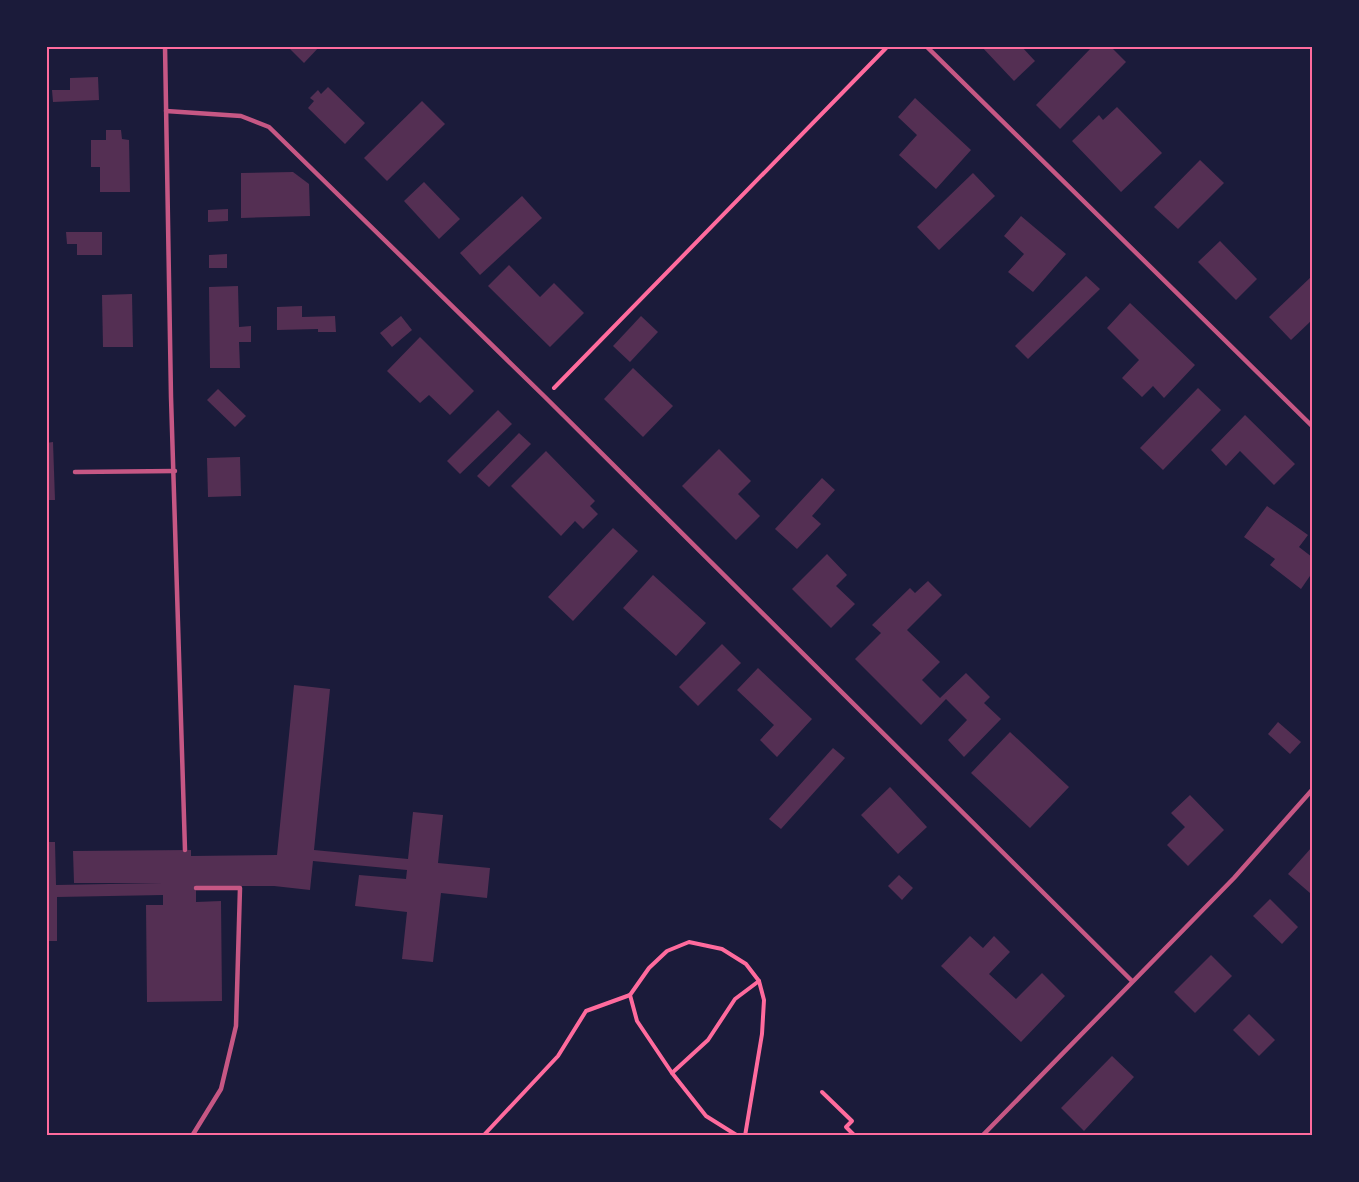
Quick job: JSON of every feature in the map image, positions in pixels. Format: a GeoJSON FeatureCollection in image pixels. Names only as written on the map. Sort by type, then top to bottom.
{"type":"FeatureCollection","features":[{"type":"Feature","properties":{"kind":"lane"},"geometry":{"type":"LineString","coordinates":[[165,46],[171,397],[185,850]]}},
{"type":"Feature","properties":{"kind":"lane"},"geometry":{"type":"LineString","coordinates":[[926,46],[1312,426]]}},
{"type":"Feature","properties":{"kind":"lane"},"geometry":{"type":"LineString","coordinates":[[166,111],[241,116],[269,127],[545,397],[1132,981]]}},
{"type":"Feature","properties":{"kind":"lane"},"geometry":{"type":"LineString","coordinates":[[75,472],[175,471]]}},
{"type":"Feature","properties":{"kind":"lane"},"geometry":{"type":"LineString","coordinates":[[982,1136],[1234,878],[1312,790]]}},
{"type":"Feature","properties":{"kind":"lane"},"geometry":{"type":"LineString","coordinates":[[192,1136],[221,1089],[236,1026],[240,888],[196,888]]}},
{"type":"Feature","properties":{"kind":"path"},"geometry":{"type":"LineString","coordinates":[[545,397],[888,46]]}},
{"type":"Feature","properties":{"kind":"path"},"geometry":{"type":"LineString","coordinates":[[483,1136],[558,1056],[586,1011],[630,995],[649,968],[667,951],[689,942],[722,949],[746,964],[759,981],[764,1000],[762,1034],[745,1136]]}},
{"type":"Feature","properties":{"kind":"path"},"geometry":{"type":"LineString","coordinates":[[672,1073],[708,1040],[735,999],[759,981]]}},
{"type":"Feature","properties":{"kind":"path"},"geometry":{"type":"LineString","coordinates":[[630,995],[637,1020],[672,1073],[706,1116],[738,1136]]}},
{"type":"Feature","properties":{"kind":"path"},"geometry":{"type":"LineString","coordinates":[[822,1092],[852,1121],[846,1127],[855,1136]]}},
{"type":"Feature","properties":{"kind":"building"},"geometry":{"type":"Polygon","coordinates":[[[287,46],[320,46],[304,63],[287,46]]]}},
{"type":"Feature","properties":{"kind":"building"},"geometry":{"type":"Polygon","coordinates":[[[981,46],[1021,46],[1035,61],[1014,81],[981,46]]]}},
{"type":"Feature","properties":{"kind":"building"},"geometry":{"type":"Polygon","coordinates":[[[1093,46],[1110,46],[1126,62],[1060,129],[1036,105],[1093,46]]]}},
{"type":"Feature","properties":{"kind":"building"},"geometry":{"type":"Polygon","coordinates":[[[98,77],[99,100],[53,102],[52,90],[70,90],[70,78],[98,77]]]}},
{"type":"Feature","properties":{"kind":"building"},"geometry":{"type":"Polygon","coordinates":[[[328,87],[365,123],[345,144],[308,108],[314,101],[310,98],[318,90],[321,94],[328,87]]]}},
{"type":"Feature","properties":{"kind":"building"},"geometry":{"type":"Polygon","coordinates":[[[915,98],[971,150],[936,189],[899,155],[917,135],[898,117],[915,98]]]}},
{"type":"Feature","properties":{"kind":"building"},"geometry":{"type":"Polygon","coordinates":[[[422,101],[445,124],[387,181],[364,158],[422,101]]]}},
{"type":"Feature","properties":{"kind":"building"},"geometry":{"type":"Polygon","coordinates":[[[1117,107],[1162,153],[1121,192],[1072,141],[1099,115],[1103,120],[1117,107]]]}},
{"type":"Feature","properties":{"kind":"building"},"geometry":{"type":"Polygon","coordinates":[[[106,130],[121,130],[122,139],[129,140],[130,192],[100,192],[100,167],[91,167],[91,140],[106,140],[106,130]]]}},
{"type":"Feature","properties":{"kind":"building"},"geometry":{"type":"Polygon","coordinates":[[[1200,160],[1224,183],[1178,229],[1154,207],[1200,160]]]}},
{"type":"Feature","properties":{"kind":"building"},"geometry":{"type":"Polygon","coordinates":[[[293,172],[309,184],[310,216],[241,218],[241,173],[293,172]]]}},
{"type":"Feature","properties":{"kind":"building"},"geometry":{"type":"Polygon","coordinates":[[[973,173],[995,196],[939,250],[917,227],[973,173]]]}},
{"type":"Feature","properties":{"kind":"building"},"geometry":{"type":"Polygon","coordinates":[[[424,182],[460,219],[439,239],[404,201],[424,182]]]}},
{"type":"Feature","properties":{"kind":"building"},"geometry":{"type":"Polygon","coordinates":[[[522,196],[542,218],[480,275],[460,253],[522,196]]]}},
{"type":"Feature","properties":{"kind":"building"},"geometry":{"type":"Polygon","coordinates":[[[228,209],[228,221],[208,222],[208,210],[228,209]]]}},
{"type":"Feature","properties":{"kind":"building"},"geometry":{"type":"Polygon","coordinates":[[[1021,216],[1066,254],[1033,292],[1008,272],[1024,254],[1004,236],[1021,216]]]}},
{"type":"Feature","properties":{"kind":"building"},"geometry":{"type":"Polygon","coordinates":[[[66,232],[102,232],[102,255],[77,255],[77,244],[67,244],[66,232]]]}},
{"type":"Feature","properties":{"kind":"building"},"geometry":{"type":"Polygon","coordinates":[[[1220,241],[1257,279],[1236,300],[1198,262],[1220,241]]]}},
{"type":"Feature","properties":{"kind":"building"},"geometry":{"type":"Polygon","coordinates":[[[227,254],[227,268],[209,268],[209,255],[227,254]]]}},
{"type":"Feature","properties":{"kind":"building"},"geometry":{"type":"Polygon","coordinates":[[[509,265],[540,297],[554,283],[584,313],[550,347],[488,286],[509,265]]]}},
{"type":"Feature","properties":{"kind":"building"},"geometry":{"type":"Polygon","coordinates":[[[1086,276],[1100,289],[1028,359],[1015,346],[1086,276]]]}},
{"type":"Feature","properties":{"kind":"building"},"geometry":{"type":"Polygon","coordinates":[[[1312,276],[1312,320],[1291,340],[1269,317],[1312,276]]]}},
{"type":"Feature","properties":{"kind":"building"},"geometry":{"type":"Polygon","coordinates":[[[238,286],[239,327],[251,326],[251,342],[239,342],[240,368],[210,368],[209,287],[238,286]]]}},
{"type":"Feature","properties":{"kind":"building"},"geometry":{"type":"Polygon","coordinates":[[[132,294],[133,347],[103,347],[102,295],[132,294]]]}},
{"type":"Feature","properties":{"kind":"building"},"geometry":{"type":"Polygon","coordinates":[[[1130,303],[1195,365],[1164,398],[1153,386],[1142,397],[1122,378],[1139,360],[1107,328],[1130,303]]]}},
{"type":"Feature","properties":{"kind":"building"},"geometry":{"type":"Polygon","coordinates":[[[302,306],[302,317],[335,316],[336,332],[318,332],[318,329],[277,330],[277,307],[302,306]]]}},
{"type":"Feature","properties":{"kind":"building"},"geometry":{"type":"Polygon","coordinates":[[[401,316],[412,330],[392,347],[380,333],[401,316]]]}},
{"type":"Feature","properties":{"kind":"building"},"geometry":{"type":"Polygon","coordinates":[[[641,316],[658,332],[630,362],[613,346],[641,316]]]}},
{"type":"Feature","properties":{"kind":"building"},"geometry":{"type":"Polygon","coordinates":[[[420,337],[474,391],[450,415],[429,395],[420,403],[387,371],[420,337]]]}},
{"type":"Feature","properties":{"kind":"building"},"geometry":{"type":"Polygon","coordinates":[[[633,368],[673,406],[643,437],[604,399],[633,368]]]}},
{"type":"Feature","properties":{"kind":"building"},"geometry":{"type":"Polygon","coordinates":[[[1198,388],[1221,410],[1163,470],[1140,448],[1198,388]]]}},
{"type":"Feature","properties":{"kind":"building"},"geometry":{"type":"Polygon","coordinates":[[[218,389],[246,416],[235,427],[207,400],[218,389]]]}},
{"type":"Feature","properties":{"kind":"building"},"geometry":{"type":"Polygon","coordinates":[[[498,410],[512,424],[460,474],[447,461],[498,410]]]}},
{"type":"Feature","properties":{"kind":"building"},"geometry":{"type":"Polygon","coordinates":[[[1245,415],[1295,464],[1274,485],[1240,451],[1226,466],[1211,450],[1245,415]]]}},
{"type":"Feature","properties":{"kind":"building"},"geometry":{"type":"Polygon","coordinates":[[[519,433],[531,444],[489,487],[477,476],[519,433]]]}},
{"type":"Feature","properties":{"kind":"building"},"geometry":{"type":"Polygon","coordinates":[[[53,442],[55,500],[46,500],[46,443],[53,442]]]}},
{"type":"Feature","properties":{"kind":"building"},"geometry":{"type":"Polygon","coordinates":[[[719,449],[751,481],[738,494],[760,516],[736,540],[682,486],[719,449]]]}},
{"type":"Feature","properties":{"kind":"building"},"geometry":{"type":"Polygon","coordinates":[[[546,451],[595,501],[590,506],[598,514],[583,529],[575,521],[561,536],[511,486],[546,451]]]}},
{"type":"Feature","properties":{"kind":"building"},"geometry":{"type":"Polygon","coordinates":[[[240,457],[241,496],[208,497],[207,458],[240,457]]]}},
{"type":"Feature","properties":{"kind":"building"},"geometry":{"type":"Polygon","coordinates":[[[822,478],[835,490],[812,516],[821,524],[797,549],[775,529],[822,478]]]}},
{"type":"Feature","properties":{"kind":"building"},"geometry":{"type":"Polygon","coordinates":[[[1267,506],[1308,535],[1299,547],[1312,557],[1312,573],[1301,589],[1270,565],[1275,559],[1244,537],[1267,506]]]}},
{"type":"Feature","properties":{"kind":"building"},"geometry":{"type":"Polygon","coordinates":[[[613,528],[638,551],[573,621],[548,597],[613,528]]]}},
{"type":"Feature","properties":{"kind":"building"},"geometry":{"type":"Polygon","coordinates":[[[827,554],[847,575],[836,586],[855,604],[831,628],[792,589],[827,554]]]}},
{"type":"Feature","properties":{"kind":"building"},"geometry":{"type":"Polygon","coordinates":[[[653,575],[706,623],[676,656],[623,608],[653,575]]]}},
{"type":"Feature","properties":{"kind":"building"},"geometry":{"type":"Polygon","coordinates":[[[928,581],[942,595],[907,630],[940,662],[922,680],[940,698],[966,673],[990,697],[984,703],[1001,719],[964,757],[948,740],[967,720],[946,699],[921,725],[855,659],[881,633],[872,625],[910,588],[915,593],[928,581]]]}},
{"type":"Feature","properties":{"kind":"building"},"geometry":{"type":"Polygon","coordinates":[[[722,644],[741,663],[698,706],[679,687],[722,644]]]}},
{"type":"Feature","properties":{"kind":"building"},"geometry":{"type":"Polygon","coordinates":[[[758,668],[812,719],[777,757],[760,740],[774,725],[737,690],[758,668]]]}},
{"type":"Feature","properties":{"kind":"building"},"geometry":{"type":"Polygon","coordinates":[[[294,685],[330,689],[314,850],[408,859],[413,812],[443,815],[438,863],[490,868],[487,898],[441,893],[433,962],[402,959],[407,912],[355,906],[359,875],[406,879],[407,870],[313,861],[310,890],[274,886],[196,886],[196,902],[221,901],[222,1001],[147,1002],[146,905],[163,905],[163,895],[57,897],[57,941],[46,941],[46,842],[55,842],[56,885],[163,883],[74,883],[73,851],[191,850],[191,856],[277,855],[294,685]]]}},
{"type":"Feature","properties":{"kind":"building"},"geometry":{"type":"Polygon","coordinates":[[[1278,722],[1301,742],[1290,754],[1268,734],[1278,722]]]}},
{"type":"Feature","properties":{"kind":"building"},"geometry":{"type":"Polygon","coordinates":[[[1010,732],[1069,787],[1030,828],[971,773],[1010,732]]]}},
{"type":"Feature","properties":{"kind":"building"},"geometry":{"type":"Polygon","coordinates":[[[833,748],[845,758],[781,829],[769,819],[833,748]]]}},
{"type":"Feature","properties":{"kind":"building"},"geometry":{"type":"Polygon","coordinates":[[[890,787],[927,827],[898,854],[861,815],[890,787]]]}},
{"type":"Feature","properties":{"kind":"building"},"geometry":{"type":"Polygon","coordinates":[[[1190,795],[1224,830],[1188,866],[1167,845],[1185,827],[1171,813],[1190,795]]]}},
{"type":"Feature","properties":{"kind":"building"},"geometry":{"type":"Polygon","coordinates":[[[1312,847],[1312,891],[1310,893],[1288,874],[1312,847]]]}},
{"type":"Feature","properties":{"kind":"building"},"geometry":{"type":"Polygon","coordinates":[[[899,875],[913,888],[902,900],[888,886],[899,875]]]}},
{"type":"Feature","properties":{"kind":"building"},"geometry":{"type":"Polygon","coordinates":[[[1270,899],[1298,927],[1282,944],[1253,916],[1270,899]]]}},
{"type":"Feature","properties":{"kind":"building"},"geometry":{"type":"Polygon","coordinates":[[[970,936],[983,948],[994,936],[1010,952],[989,974],[1016,999],[1042,973],[1065,996],[1021,1042],[941,966],[970,936]]]}},
{"type":"Feature","properties":{"kind":"building"},"geometry":{"type":"Polygon","coordinates":[[[1211,955],[1232,976],[1195,1013],[1174,992],[1211,955]]]}},
{"type":"Feature","properties":{"kind":"building"},"geometry":{"type":"Polygon","coordinates":[[[1249,1014],[1275,1040],[1259,1056],[1233,1030],[1249,1014]]]}},
{"type":"Feature","properties":{"kind":"building"},"geometry":{"type":"Polygon","coordinates":[[[1112,1056],[1134,1077],[1084,1131],[1061,1108],[1112,1056]]]}}]}
